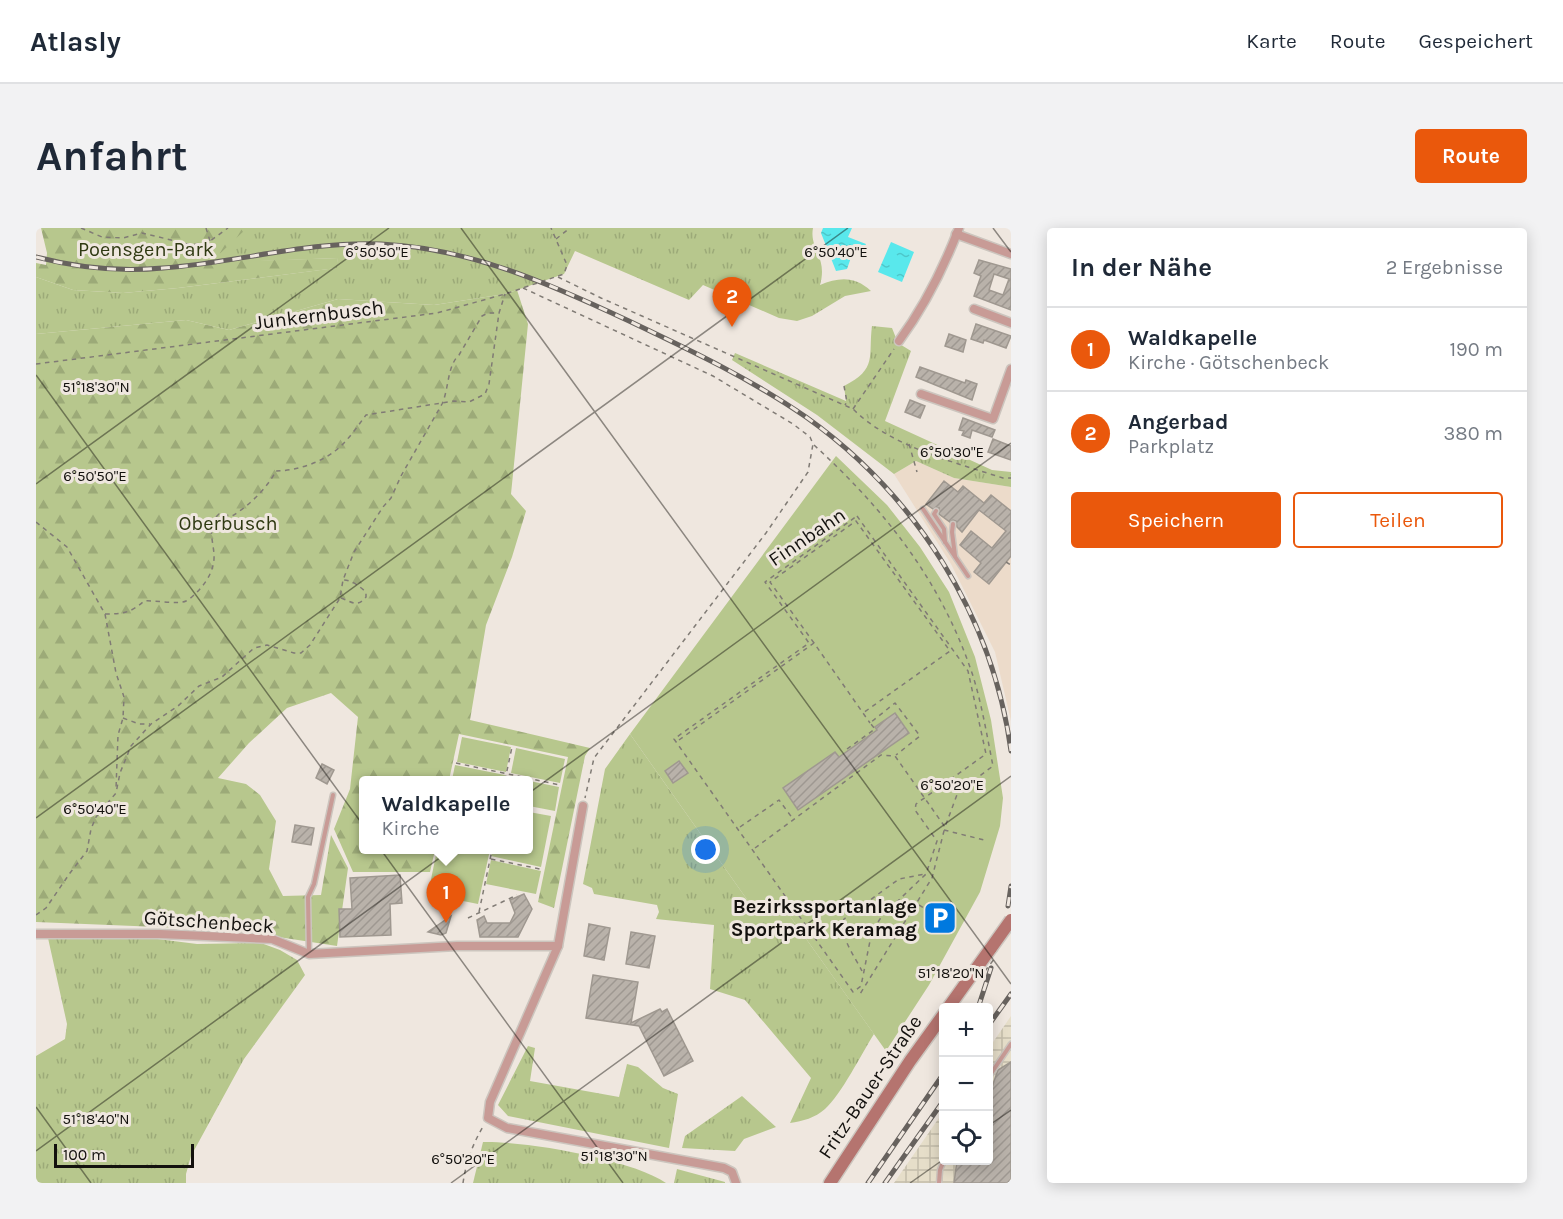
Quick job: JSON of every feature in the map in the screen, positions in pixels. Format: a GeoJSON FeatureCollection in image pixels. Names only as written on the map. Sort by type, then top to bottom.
{"type":"FeatureCollection","features":[{"type":"Feature","properties":{"kind":"main road","name":"Fritz-Bauer-Straße"},"geometry":{"type":"LineString","coordinates":[[952,1003],[1011,920]]}},
{"type":"Feature","properties":{"kind":"main road","name":"Fritz-Bauer-Straße"},"geometry":{"type":"LineString","coordinates":[[830,1183],[910,1060],[939,1021]]}},
{"type":"Feature","properties":{"kind":"street"},"geometry":{"type":"LineString","coordinates":[[899,341],[912,323],[935,281],[958,231],[1011,254]]}},
{"type":"Feature","properties":{"kind":"street"},"geometry":{"type":"LineString","coordinates":[[974,309],[1011,323]]}},
{"type":"Feature","properties":{"kind":"street"},"geometry":{"type":"LineString","coordinates":[[921,394],[993,419],[1011,369]]}},
{"type":"Feature","properties":{"kind":"street"},"geometry":{"type":"LineString","coordinates":[[583,806],[558,946],[490,1102],[488,1118],[507,1128],[724,1168],[732,1172],[736,1183]]}},
{"type":"Feature","properties":{"kind":"street","name":"Götschenbeck"},"geometry":{"type":"LineString","coordinates":[[36,934],[160,934],[272,939],[309,954],[457,946],[558,946]]}},
{"type":"Feature","properties":{"kind":"lane"},"geometry":{"type":"LineString","coordinates":[[923,509],[968,576]]}},
{"type":"Feature","properties":{"kind":"lane"},"geometry":{"type":"LineString","coordinates":[[936,511],[934,514],[944,529],[945,542]]}},
{"type":"Feature","properties":{"kind":"lane"},"geometry":{"type":"LineString","coordinates":[[953,524],[956,559]]}},
{"type":"Feature","properties":{"kind":"lane"},"geometry":{"type":"LineString","coordinates":[[309,954],[308,897],[314,884],[333,795]]}},
{"type":"Feature","properties":{"kind":"lane"},"geometry":{"type":"LineString","coordinates":[[993,1071],[1011,1044]]}},
{"type":"Feature","properties":{"kind":"lane"},"geometry":{"type":"LineString","coordinates":[[939,1183],[939,1170],[942,1165]]}},
{"type":"Feature","properties":{"kind":"path"},"geometry":{"type":"LineString","coordinates":[[81,228],[102,237],[123,238],[142,233],[174,243],[192,245],[210,242],[228,228]]}},
{"type":"Feature","properties":{"kind":"path"},"geometry":{"type":"LineString","coordinates":[[206,228],[210,242]]}},
{"type":"Feature","properties":{"kind":"path"},"geometry":{"type":"LineString","coordinates":[[551,228],[567,265],[564,274],[557,277]]}},
{"type":"Feature","properties":{"kind":"path"},"geometry":{"type":"LineString","coordinates":[[555,240],[570,228]]}},
{"type":"Feature","properties":{"kind":"path"},"geometry":{"type":"LineString","coordinates":[[557,277],[853,409],[876,429],[909,444],[952,461],[1003,478],[1011,478]]}},
{"type":"Feature","properties":{"kind":"path","name":"Junkernbusch"},"geometry":{"type":"LineString","coordinates":[[36,364],[437,313],[557,277]]}},
{"type":"Feature","properties":{"kind":"path"},"geometry":{"type":"LineString","coordinates":[[523,288],[712,376],[793,423],[851,479],[890,523],[927,575],[959,637],[974,678],[993,766],[958,792],[932,878],[860,994]]}},
{"type":"Feature","properties":{"kind":"path"},"geometry":{"type":"LineString","coordinates":[[105,614],[122,614],[133,611],[144,601],[186,601],[202,587],[211,573],[214,558],[212,527],[214,519],[219,514],[232,516],[239,512],[270,482],[276,471],[289,471],[325,458],[336,451],[366,415],[454,401],[469,402],[484,394],[489,384],[499,313],[505,294]]}},
{"type":"Feature","properties":{"kind":"path"},"geometry":{"type":"LineString","coordinates":[[36,915],[46,908],[87,851],[96,817],[116,793],[120,773],[131,746],[151,724],[178,706],[199,686],[222,677],[254,648],[267,645],[288,652],[301,653],[317,635],[340,598],[343,580],[354,552],[383,507],[392,498],[401,477],[442,404],[447,393],[453,361],[482,316],[488,313],[499,313]]}},
{"type":"Feature","properties":{"kind":"path"},"geometry":{"type":"LineString","coordinates":[[853,409],[899,341]]}},
{"type":"Feature","properties":{"kind":"path"},"geometry":{"type":"LineString","coordinates":[[844,386],[847,402],[845,406]]}},
{"type":"Feature","properties":{"kind":"path"},"geometry":{"type":"LineString","coordinates":[[583,806],[594,758],[766,533],[808,472],[813,444]]}},
{"type":"Feature","properties":{"kind":"path"},"geometry":{"type":"LineString","coordinates":[[909,444],[917,472]]}},
{"type":"Feature","properties":{"kind":"path","name":"Finnbahn"},"geometry":{"type":"LineString","coordinates":[[857,516],[968,671],[986,754],[916,804],[915,810],[937,841],[926,874],[882,916],[872,931],[861,986],[853,992],[674,740],[809,643],[765,582],[857,516]]}},
{"type":"Feature","properties":{"kind":"path"},"geometry":{"type":"LineString","coordinates":[[847,749],[875,729],[870,723],[770,582],[856,520],[950,651],[863,713]]}},
{"type":"Feature","properties":{"kind":"path"},"geometry":{"type":"LineString","coordinates":[[36,522],[67,547],[105,614],[116,673],[124,697],[123,718],[118,735],[116,793]]}},
{"type":"Feature","properties":{"kind":"path"},"geometry":{"type":"LineString","coordinates":[[1006,561],[1011,565]]}},
{"type":"Feature","properties":{"kind":"path"},"geometry":{"type":"LineString","coordinates":[[340,598],[356,604],[361,603],[366,597],[366,592],[361,587],[343,580]]}},
{"type":"Feature","properties":{"kind":"path"},"geometry":{"type":"LineString","coordinates":[[679,740],[814,643]]}},
{"type":"Feature","properties":{"kind":"path"},"geometry":{"type":"LineString","coordinates":[[755,848],[881,756],[895,756],[920,736],[895,703],[870,723]]}},
{"type":"Feature","properties":{"kind":"path"},"geometry":{"type":"LineString","coordinates":[[123,718],[140,724],[151,724]]}},
{"type":"Feature","properties":{"kind":"path"},"geometry":{"type":"LineString","coordinates":[[507,774],[512,747]]}},
{"type":"Feature","properties":{"kind":"path"},"geometry":{"type":"LineString","coordinates":[[895,756],[945,829],[984,840]]}},
{"type":"Feature","properties":{"kind":"path"},"geometry":{"type":"LineString","coordinates":[[456,764],[517,776]]}},
{"type":"Feature","properties":{"kind":"path"},"geometry":{"type":"LineString","coordinates":[[533,779],[560,785]]}},
{"type":"Feature","properties":{"kind":"path"},"geometry":{"type":"LineString","coordinates":[[740,827],[779,800],[793,820]]}},
{"type":"Feature","properties":{"kind":"path"},"geometry":{"type":"LineString","coordinates":[[479,912],[491,854]]}},
{"type":"Feature","properties":{"kind":"path"},"geometry":{"type":"LineString","coordinates":[[490,858],[540,869]]}},
{"type":"Feature","properties":{"kind":"path"},"geometry":{"type":"LineString","coordinates":[[862,972],[844,933],[842,925],[844,919],[899,879],[926,874]]}},
{"type":"Feature","properties":{"kind":"path"},"geometry":{"type":"LineString","coordinates":[[468,918],[517,895]]}},
{"type":"Feature","properties":{"kind":"path"},"geometry":{"type":"LineString","coordinates":[[917,904],[951,924]]}},
{"type":"Feature","properties":{"kind":"path"},"geometry":{"type":"LineString","coordinates":[[463,1183],[465,1168],[476,1137],[488,1118]]}},
{"type":"Feature","properties":{"kind":"shaded area"},"geometry":{"type":"Polygon","coordinates":[[[916,461],[954,478],[1011,487],[1011,721],[995,652],[951,564],[894,474],[916,461]]]}},
{"type":"Feature","properties":{"kind":"shaded area"},"geometry":{"type":"Polygon","coordinates":[[[1011,1016],[1011,1183],[894,1183],[939,1118],[939,1165],[993,1165],[993,1042],[1011,1016]]]}},
{"type":"Feature","properties":{"kind":"green space","name":"Poensgen-Park"},"geometry":{"type":"Polygon","coordinates":[[[41,228],[247,228],[211,262],[338,258],[337,268],[123,293],[73,290],[36,277],[36,263],[46,265],[47,253],[41,228]]]}},
{"type":"Feature","properties":{"kind":"green space","name":"Poensgen-Park"},"geometry":{"type":"Polygon","coordinates":[[[45,228],[813,228],[812,235],[822,267],[820,285],[834,280],[847,279],[871,291],[845,296],[812,316],[797,321],[779,318],[703,285],[689,300],[575,251],[564,274],[505,294],[434,305],[338,299],[229,330],[186,320],[36,334],[36,277],[73,290],[123,293],[336,268],[338,258],[209,263],[45,228]]]}},
{"type":"Feature","properties":{"kind":"green space","name":"Oberbusch"},"geometry":{"type":"Polygon","coordinates":[[[517,290],[528,324],[511,494],[526,511],[512,557],[486,625],[470,720],[590,748],[585,756],[554,908],[538,902],[568,757],[459,734],[450,776],[359,776],[359,854],[434,854],[430,872],[353,872],[334,829],[350,789],[358,717],[331,693],[287,708],[249,743],[218,778],[246,784],[260,795],[276,821],[269,869],[283,896],[321,895],[331,835],[348,868],[337,946],[232,930],[36,922],[36,334],[186,320],[229,330],[338,299],[434,305],[505,294],[517,290]]]}},
{"type":"Feature","properties":{"kind":"green space"},"geometry":{"type":"Polygon","coordinates":[[[872,326],[892,328],[898,343],[911,351],[885,421],[992,470],[1011,472],[1011,487],[954,478],[916,461],[894,474],[817,415],[732,360],[735,353],[846,401],[844,386],[855,380],[867,367],[872,326]]]}},
{"type":"Feature","properties":{"kind":"green space"},"geometry":{"type":"Polygon","coordinates":[[[836,456],[887,505],[920,547],[949,592],[975,657],[991,720],[1003,798],[1000,826],[980,892],[929,985],[886,1051],[787,912],[753,908],[630,734],[836,456]]]}},
{"type":"Feature","properties":{"kind":"green space"},"geometry":{"type":"Polygon","coordinates":[[[630,734],[753,908],[787,912],[874,1034],[838,1094],[825,1109],[813,1117],[790,1123],[811,1078],[745,1000],[710,989],[714,925],[656,919],[659,912],[657,905],[594,894],[592,888],[583,884],[605,769],[630,734]]]}},
{"type":"Feature","properties":{"kind":"green space"},"geometry":{"type":"Polygon","coordinates":[[[462,737],[511,747],[506,772],[457,762],[462,737]]]}},
{"type":"Feature","properties":{"kind":"green space"},"geometry":{"type":"Polygon","coordinates":[[[516,748],[565,759],[560,783],[511,773],[516,748]]]}},
{"type":"Feature","properties":{"kind":"green space"},"geometry":{"type":"Polygon","coordinates":[[[455,765],[505,775],[505,776],[453,776],[455,765]]]}},
{"type":"Feature","properties":{"kind":"green space"},"geometry":{"type":"Polygon","coordinates":[[[533,782],[559,787],[555,811],[533,807],[533,782]]]}},
{"type":"Feature","properties":{"kind":"green space"},"geometry":{"type":"Polygon","coordinates":[[[533,813],[551,816],[541,867],[491,856],[492,854],[533,854],[533,813]]]}},
{"type":"Feature","properties":{"kind":"green space"},"geometry":{"type":"Polygon","coordinates":[[[436,854],[489,854],[478,904],[428,894],[436,854]]]}},
{"type":"Feature","properties":{"kind":"green space"},"geometry":{"type":"Polygon","coordinates":[[[491,860],[541,871],[536,894],[486,884],[491,860]]]}},
{"type":"Feature","properties":{"kind":"green space"},"geometry":{"type":"Polygon","coordinates":[[[134,936],[197,944],[261,943],[297,960],[305,975],[244,1059],[191,1156],[186,1183],[36,1183],[36,1056],[65,1039],[67,1024],[48,938],[134,936]]]}},
{"type":"Feature","properties":{"kind":"green space"},"geometry":{"type":"Polygon","coordinates":[[[528,1046],[535,1048],[530,1081],[619,1097],[627,1064],[638,1067],[663,1088],[678,1094],[669,1148],[508,1116],[498,1105],[528,1046]]]}},
{"type":"Feature","properties":{"kind":"green space"},"geometry":{"type":"Polygon","coordinates":[[[742,1096],[776,1127],[744,1139],[735,1151],[682,1148],[685,1136],[742,1096]]]}},
{"type":"Feature","properties":{"kind":"green space"},"geometry":{"type":"Polygon","coordinates":[[[483,1142],[502,1142],[578,1153],[629,1166],[666,1183],[473,1183],[483,1142]]]}},
{"type":"Feature","properties":{"kind":"green space"},"geometry":{"type":"Polygon","coordinates":[[[677,1169],[725,1182],[725,1183],[674,1183],[677,1169]]]}},
{"type":"Feature","properties":{"kind":"water"},"geometry":{"type":"Polygon","coordinates":[[[823,228],[852,228],[848,237],[866,244],[862,252],[854,249],[847,269],[836,271],[821,233],[823,228]]]}},
{"type":"Feature","properties":{"kind":"water"},"geometry":{"type":"Polygon","coordinates":[[[891,242],[914,252],[902,282],[878,272],[891,242]]]}},
{"type":"Feature","properties":{"kind":"building"},"geometry":{"type":"Polygon","coordinates":[[[979,260],[1011,269],[1011,310],[974,296],[981,276],[974,273],[979,260]],[[994,274],[989,290],[1003,295],[1009,279],[994,274]]]}},
{"type":"Feature","properties":{"kind":"building"},"geometry":{"type":"Polygon","coordinates":[[[976,324],[1011,336],[1006,348],[984,340],[983,343],[971,339],[976,324]]]}},
{"type":"Feature","properties":{"kind":"building"},"geometry":{"type":"Polygon","coordinates":[[[949,334],[966,340],[963,352],[945,346],[949,334]]]}},
{"type":"Feature","properties":{"kind":"building"},"geometry":{"type":"Polygon","coordinates":[[[920,367],[965,383],[966,380],[977,384],[972,400],[916,377],[920,367]]]}},
{"type":"Feature","properties":{"kind":"building"},"geometry":{"type":"Polygon","coordinates":[[[910,400],[925,406],[920,418],[905,412],[910,400]]]}},
{"type":"Feature","properties":{"kind":"building"},"geometry":{"type":"Polygon","coordinates":[[[963,418],[995,430],[992,437],[972,430],[970,438],[962,435],[964,431],[959,430],[963,418]]]}},
{"type":"Feature","properties":{"kind":"building"},"geometry":{"type":"Polygon","coordinates":[[[993,439],[1011,446],[1011,460],[988,452],[993,439]]]}},
{"type":"Feature","properties":{"kind":"building"},"geometry":{"type":"Polygon","coordinates":[[[944,481],[958,492],[963,486],[984,503],[991,495],[1011,511],[1011,556],[989,584],[974,572],[981,563],[960,545],[971,531],[992,548],[1006,531],[979,510],[962,532],[957,527],[956,521],[950,522],[939,514],[939,508],[933,509],[926,504],[944,481]]]}},
{"type":"Feature","properties":{"kind":"building"},"geometry":{"type":"Polygon","coordinates":[[[895,713],[909,733],[798,810],[783,788],[835,752],[839,757],[877,730],[875,727],[895,713]]]}},
{"type":"Feature","properties":{"kind":"building"},"geometry":{"type":"Polygon","coordinates":[[[679,761],[688,773],[673,783],[665,771],[679,761]]]}},
{"type":"Feature","properties":{"kind":"building"},"geometry":{"type":"Polygon","coordinates":[[[322,764],[334,770],[327,784],[316,778],[322,764]]]}},
{"type":"Feature","properties":{"kind":"building"},"geometry":{"type":"Polygon","coordinates":[[[295,825],[314,828],[311,845],[292,842],[295,825]]]}},
{"type":"Feature","properties":{"kind":"building"},"geometry":{"type":"Polygon","coordinates":[[[400,875],[402,903],[390,904],[391,935],[340,937],[339,909],[352,909],[350,878],[400,875]]]}},
{"type":"Feature","properties":{"kind":"building"},"geometry":{"type":"Polygon","coordinates":[[[524,894],[532,909],[518,937],[480,937],[477,920],[484,916],[487,923],[510,923],[515,913],[510,900],[524,894]]]}},
{"type":"Feature","properties":{"kind":"building"},"geometry":{"type":"Polygon","coordinates":[[[451,916],[446,933],[441,935],[428,932],[451,916]]]}},
{"type":"Feature","properties":{"kind":"building"},"geometry":{"type":"Polygon","coordinates":[[[589,924],[610,928],[604,960],[584,956],[589,924]]]}},
{"type":"Feature","properties":{"kind":"building"},"geometry":{"type":"Polygon","coordinates":[[[631,932],[655,936],[649,968],[626,964],[631,932]]]}},
{"type":"Feature","properties":{"kind":"building"},"geometry":{"type":"Polygon","coordinates":[[[593,975],[638,982],[631,1023],[660,1009],[662,1012],[667,1009],[693,1061],[664,1076],[639,1026],[586,1018],[593,975]]]}},
{"type":"Feature","properties":{"kind":"building"},"geometry":{"type":"Polygon","coordinates":[[[1011,1062],[1011,1183],[954,1183],[956,1165],[993,1165],[993,1084],[998,1070],[1011,1062]]]}},
{"type":"Feature","properties":{"kind":"railway"},"geometry":{"type":"LineString","coordinates":[[36,257],[68,264],[131,270],[190,265],[326,246],[381,244],[414,247],[478,260],[539,281],[697,354],[764,390],[806,417],[846,448],[882,483],[914,522],[943,563],[967,607],[987,653],[1002,701],[1011,751]]}},
{"type":"Feature","properties":{"kind":"railway"},"geometry":{"type":"LineString","coordinates":[[1008,906],[1011,886]]}},
{"type":"Feature","properties":{"kind":"railway"},"geometry":{"type":"LineString","coordinates":[[980,1003],[991,968]]}},
{"type":"Feature","properties":{"kind":"railway"},"geometry":{"type":"LineString","coordinates":[[993,1019],[1011,994]]}},
{"type":"Feature","properties":{"kind":"railway"},"geometry":{"type":"LineString","coordinates":[[868,1183],[939,1080]]}},
{"type":"Feature","properties":{"kind":"railway"},"geometry":{"type":"LineString","coordinates":[[885,1183],[939,1107]]}},
{"type":"Feature","properties":{"kind":"place","name":"Angerbad"},"geometry":{"type":"Point","coordinates":[732,327]}},
{"type":"Feature","properties":{"kind":"place","name":"Bezirkssportanlage Sportpark Keramag"},"geometry":{"type":"Point","coordinates":[940,918]}},
{"type":"Feature","properties":{"kind":"place","name":"Waldkapelle"},"geometry":{"type":"Point","coordinates":[446,923]}}]}
